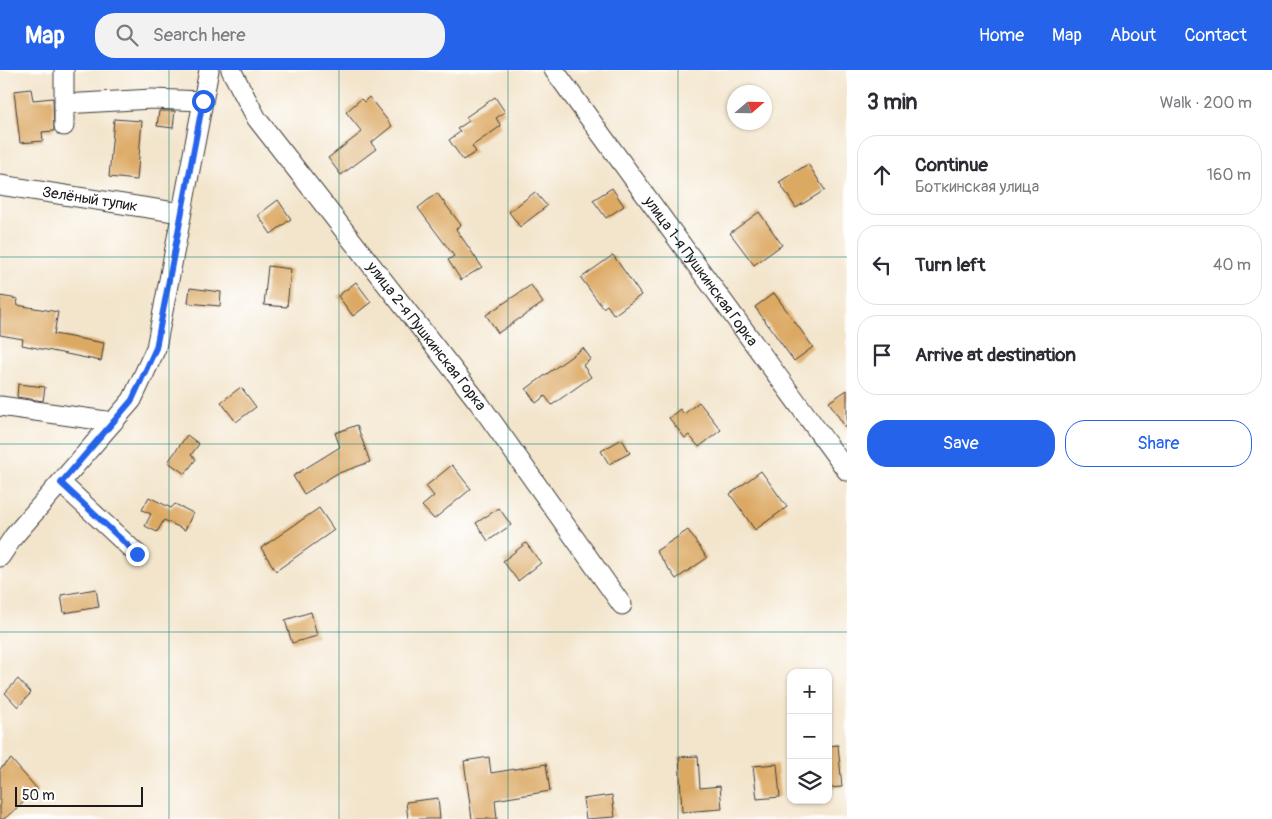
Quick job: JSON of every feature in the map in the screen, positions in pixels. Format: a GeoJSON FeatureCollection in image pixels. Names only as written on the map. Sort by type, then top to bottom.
{"type":"FeatureCollection","features":[{"type":"Feature","properties":{"kind":"street"},"geometry":{"type":"LineString","coordinates":[[64,70],[64,126]]}},
{"type":"Feature","properties":{"kind":"street"},"geometry":{"type":"LineString","coordinates":[[0,557],[14,536],[132,400],[156,348],[209,70]]}},
{"type":"Feature","properties":{"kind":"street","name":"улица 2-я Пушкинская Горка"},"geometry":{"type":"LineString","coordinates":[[231,70],[257,118],[479,403],[622,605]]}},
{"type":"Feature","properties":{"kind":"street","name":"улица 1-я Пушкинская Горка"},"geometry":{"type":"LineString","coordinates":[[554,70],[847,471]]}},
{"type":"Feature","properties":{"kind":"street"},"geometry":{"type":"LineString","coordinates":[[64,104],[152,99],[203,101]]}},
{"type":"Feature","properties":{"kind":"street","name":"Зелёный тупик"},"geometry":{"type":"LineString","coordinates":[[0,185],[182,213]]}},
{"type":"Feature","properties":{"kind":"street"},"geometry":{"type":"LineString","coordinates":[[0,406],[113,422]]}},
{"type":"Feature","properties":{"kind":"street"},"geometry":{"type":"LineString","coordinates":[[61,483],[137,554]]}},
{"type":"Feature","properties":{"kind":"building"},"geometry":{"type":"Polygon","coordinates":[[[31,89],[33,100],[53,98],[54,131],[42,132],[43,141],[20,143],[14,91],[31,89]]]}},
{"type":"Feature","properties":{"kind":"building"},"geometry":{"type":"Polygon","coordinates":[[[369,97],[392,126],[371,143],[376,149],[341,175],[328,158],[362,132],[346,112],[361,99],[364,102],[369,97]]]}},
{"type":"Feature","properties":{"kind":"building"},"geometry":{"type":"Polygon","coordinates":[[[495,97],[505,112],[496,118],[501,126],[472,146],[476,152],[463,160],[449,140],[460,132],[457,129],[469,121],[466,117],[495,97]]]}},
{"type":"Feature","properties":{"kind":"building"},"geometry":{"type":"Polygon","coordinates":[[[159,111],[175,111],[173,128],[157,126],[159,111]]]}},
{"type":"Feature","properties":{"kind":"building"},"geometry":{"type":"Polygon","coordinates":[[[114,119],[142,121],[137,180],[109,177],[114,119]]]}},
{"type":"Feature","properties":{"kind":"building"},"geometry":{"type":"Polygon","coordinates":[[[808,164],[825,190],[796,208],[779,182],[808,164]]]}},
{"type":"Feature","properties":{"kind":"building"},"geometry":{"type":"Polygon","coordinates":[[[612,188],[624,206],[606,218],[593,200],[612,188]]]}},
{"type":"Feature","properties":{"kind":"building"},"geometry":{"type":"Polygon","coordinates":[[[535,192],[547,206],[520,227],[509,212],[535,192]]]}},
{"type":"Feature","properties":{"kind":"building"},"geometry":{"type":"Polygon","coordinates":[[[437,193],[461,225],[456,229],[482,267],[461,280],[448,260],[454,256],[418,208],[437,193]]]}},
{"type":"Feature","properties":{"kind":"building"},"geometry":{"type":"Polygon","coordinates":[[[278,200],[291,219],[271,234],[258,215],[278,200]]]}},
{"type":"Feature","properties":{"kind":"building"},"geometry":{"type":"Polygon","coordinates":[[[759,212],[782,245],[754,265],[730,233],[759,212]]]}},
{"type":"Feature","properties":{"kind":"building"},"geometry":{"type":"Polygon","coordinates":[[[613,255],[641,295],[614,315],[607,305],[603,308],[581,278],[613,255]]]}},
{"type":"Feature","properties":{"kind":"building"},"geometry":{"type":"Polygon","coordinates":[[[268,266],[291,269],[287,307],[264,305],[268,266]]]}},
{"type":"Feature","properties":{"kind":"building"},"geometry":{"type":"Polygon","coordinates":[[[356,282],[371,302],[353,316],[338,296],[356,282]]]}},
{"type":"Feature","properties":{"kind":"building"},"geometry":{"type":"Polygon","coordinates":[[[531,285],[543,303],[498,333],[486,315],[531,285]]]}},
{"type":"Feature","properties":{"kind":"building"},"geometry":{"type":"Polygon","coordinates":[[[190,288],[221,292],[220,306],[188,303],[190,288]]]}},
{"type":"Feature","properties":{"kind":"building"},"geometry":{"type":"Polygon","coordinates":[[[774,293],[813,347],[794,361],[755,307],[774,293]]]}},
{"type":"Feature","properties":{"kind":"building"},"geometry":{"type":"Polygon","coordinates":[[[0,296],[18,299],[17,305],[58,312],[54,334],[104,343],[101,361],[22,345],[23,339],[0,335],[0,296]]]}},
{"type":"Feature","properties":{"kind":"building"},"geometry":{"type":"Polygon","coordinates":[[[583,348],[591,359],[583,365],[591,377],[552,405],[545,396],[536,403],[526,389],[583,348]]]}},
{"type":"Feature","properties":{"kind":"building"},"geometry":{"type":"Polygon","coordinates":[[[18,384],[45,387],[43,401],[17,397],[18,384]]]}},
{"type":"Feature","properties":{"kind":"building"},"geometry":{"type":"Polygon","coordinates":[[[241,387],[256,407],[236,422],[221,402],[241,387]]]}},
{"type":"Feature","properties":{"kind":"building"},"geometry":{"type":"Polygon","coordinates":[[[847,390],[847,430],[829,402],[847,390]]]}},
{"type":"Feature","properties":{"kind":"building"},"geometry":{"type":"Polygon","coordinates":[[[699,402],[721,430],[699,447],[689,435],[685,438],[669,418],[680,409],[684,414],[699,402]]]}},
{"type":"Feature","properties":{"kind":"building"},"geometry":{"type":"Polygon","coordinates":[[[357,425],[370,462],[336,474],[304,494],[293,476],[340,447],[335,433],[357,425]]]}},
{"type":"Feature","properties":{"kind":"building"},"geometry":{"type":"Polygon","coordinates":[[[187,435],[199,444],[191,455],[196,459],[185,474],[168,462],[187,435]]]}},
{"type":"Feature","properties":{"kind":"building"},"geometry":{"type":"Polygon","coordinates":[[[622,439],[630,453],[609,464],[601,451],[622,439]]]}},
{"type":"Feature","properties":{"kind":"building"},"geometry":{"type":"Polygon","coordinates":[[[452,465],[471,489],[434,519],[422,506],[434,496],[426,486],[452,465]]]}},
{"type":"Feature","properties":{"kind":"building"},"geometry":{"type":"Polygon","coordinates":[[[761,471],[787,507],[755,530],[730,494],[761,471]]]}},
{"type":"Feature","properties":{"kind":"building"},"geometry":{"type":"Polygon","coordinates":[[[149,497],[171,508],[175,504],[193,513],[185,530],[164,520],[157,532],[145,526],[151,514],[142,510],[149,497]]]}},
{"type":"Feature","properties":{"kind":"building"},"geometry":{"type":"Polygon","coordinates":[[[319,508],[334,530],[276,571],[261,548],[319,508]]]}},
{"type":"Feature","properties":{"kind":"building"},"geometry":{"type":"Polygon","coordinates":[[[499,508],[511,525],[488,541],[476,523],[499,508]]]}},
{"type":"Feature","properties":{"kind":"building"},"geometry":{"type":"Polygon","coordinates":[[[688,530],[707,558],[676,579],[656,551],[688,530]]]}},
{"type":"Feature","properties":{"kind":"building"},"geometry":{"type":"Polygon","coordinates":[[[526,543],[541,563],[518,581],[503,561],[526,543]]]}},
{"type":"Feature","properties":{"kind":"building"},"geometry":{"type":"Polygon","coordinates":[[[96,589],[99,607],[64,613],[61,595],[96,589]]]}},
{"type":"Feature","properties":{"kind":"building"},"geometry":{"type":"Polygon","coordinates":[[[311,612],[317,636],[292,643],[285,620],[311,612]]]}},
{"type":"Feature","properties":{"kind":"building"},"geometry":{"type":"Polygon","coordinates":[[[18,679],[31,693],[18,707],[5,693],[18,679]]]}},
{"type":"Feature","properties":{"kind":"building"},"geometry":{"type":"Polygon","coordinates":[[[838,745],[842,787],[832,788],[832,746],[838,745]]]}},
{"type":"Feature","properties":{"kind":"building"},"geometry":{"type":"Polygon","coordinates":[[[698,756],[700,788],[720,786],[722,809],[682,812],[679,757],[698,756]]]}},
{"type":"Feature","properties":{"kind":"building"},"geometry":{"type":"Polygon","coordinates":[[[489,757],[491,773],[546,764],[550,791],[495,800],[497,819],[472,819],[464,761],[489,757]]]}},
{"type":"Feature","properties":{"kind":"building"},"geometry":{"type":"Polygon","coordinates":[[[11,759],[38,790],[4,819],[0,819],[0,769],[11,759]]]}},
{"type":"Feature","properties":{"kind":"building"},"geometry":{"type":"Polygon","coordinates":[[[777,764],[780,797],[757,799],[753,766],[777,764]]]}},
{"type":"Feature","properties":{"kind":"building"},"geometry":{"type":"Polygon","coordinates":[[[612,795],[615,817],[586,819],[583,799],[612,795]]]}},
{"type":"Feature","properties":{"kind":"building"},"geometry":{"type":"Polygon","coordinates":[[[438,798],[440,819],[408,819],[406,802],[438,798]]]}},
{"type":"Feature","properties":{"kind":"route"},"geometry":{"type":"LineString","coordinates":[[137,554],[61,483],[132,400],[144,378],[156,348],[203,101]]}}]}
